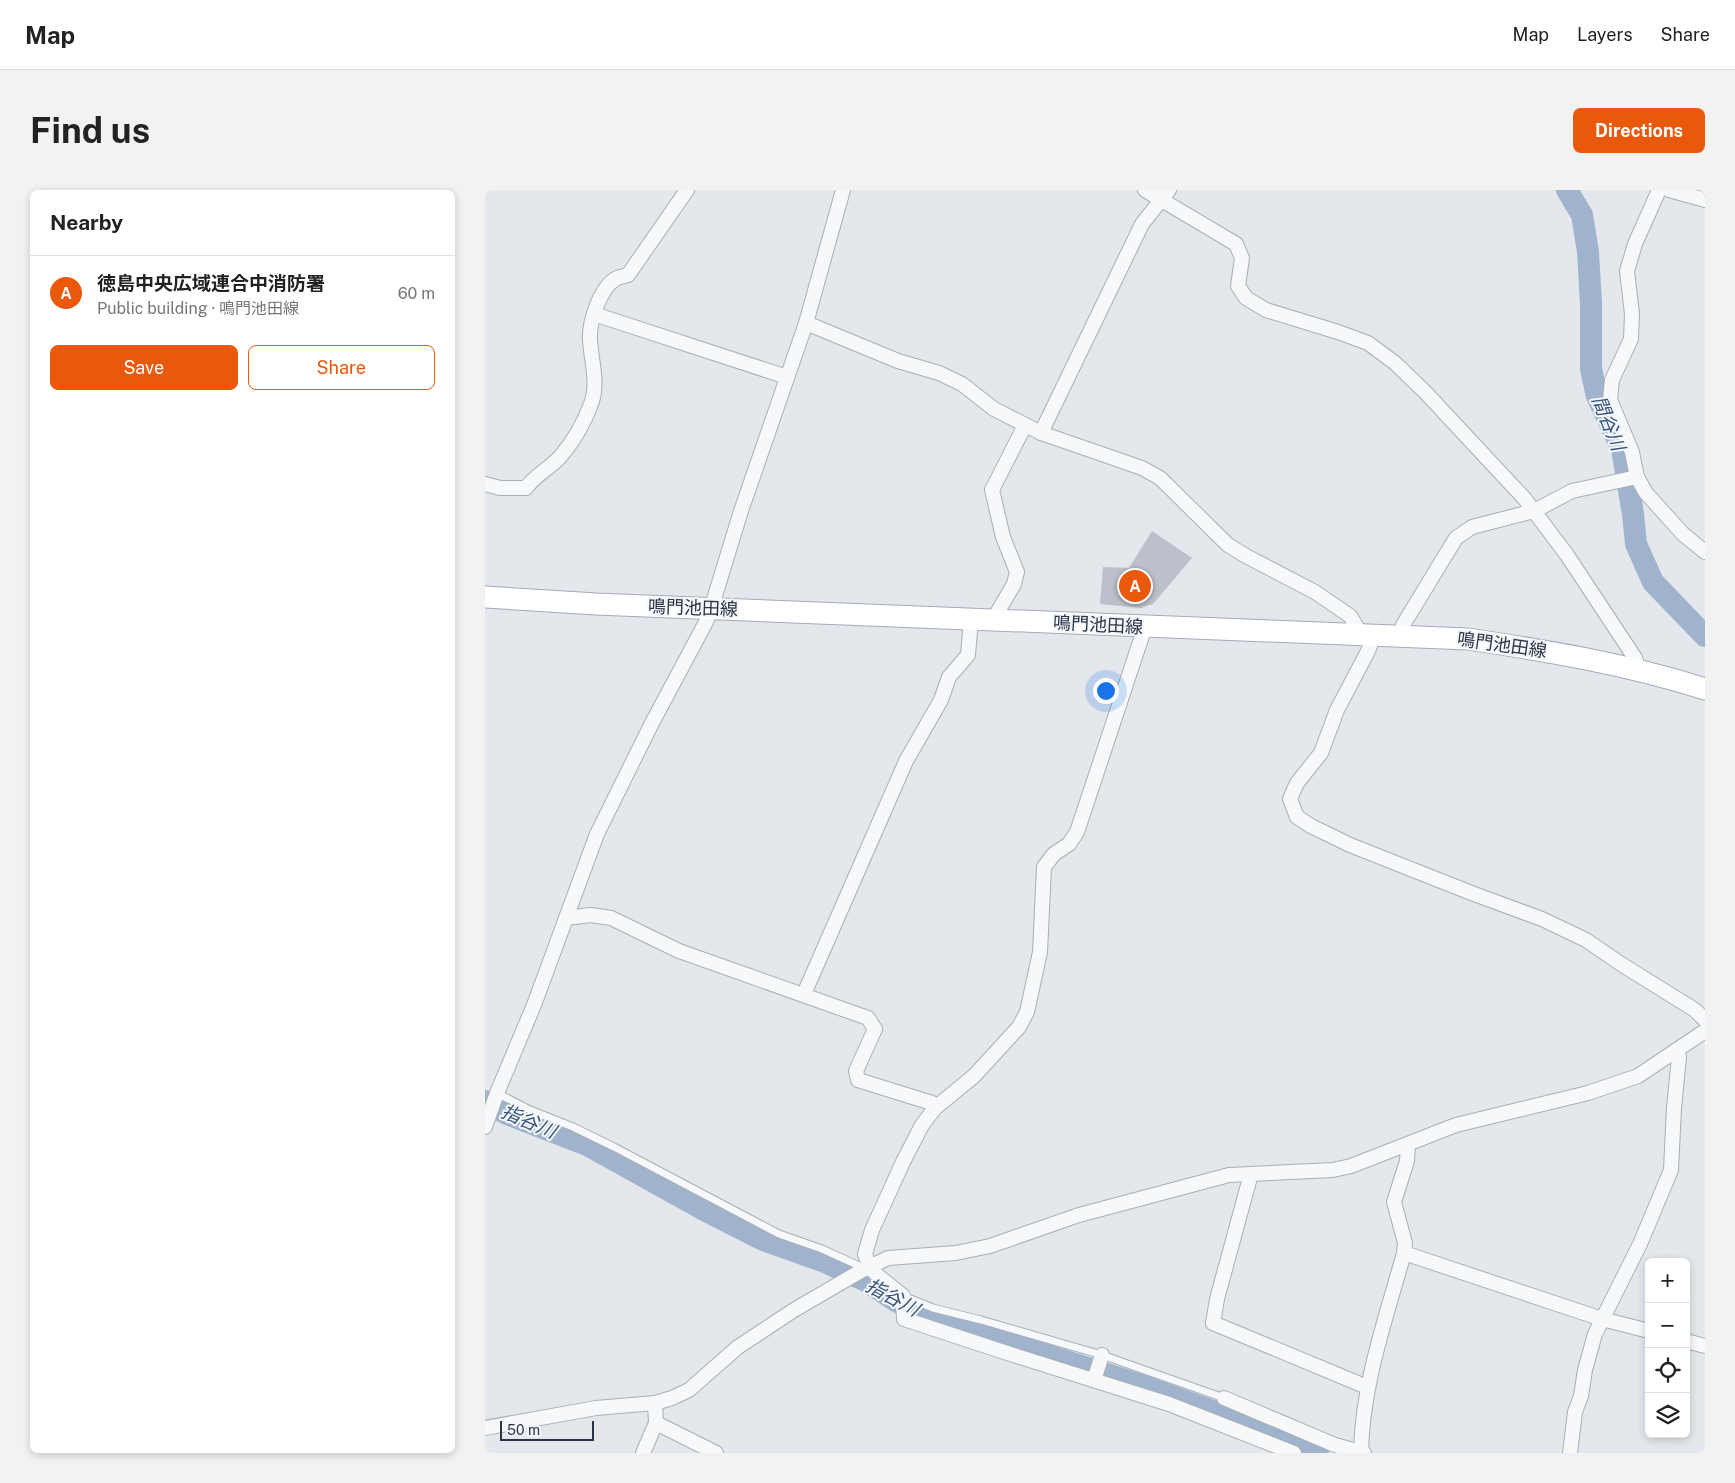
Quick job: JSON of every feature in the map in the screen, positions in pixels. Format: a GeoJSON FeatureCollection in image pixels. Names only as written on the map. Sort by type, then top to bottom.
{"type":"FeatureCollection","features":[{"type":"Feature","properties":{"kind":"main road","name":"鳴門池田線"},"geometry":{"type":"LineString","coordinates":[[485,597],[528,601],[711,609],[1467,639],[1584,658],[1639,670],[1705,689]]}},
{"type":"Feature","properties":{"kind":"street"},"geometry":{"type":"LineString","coordinates":[[485,484],[501,488],[526,488],[531,480],[559,458],[580,429],[592,402],[594,381],[590,337],[594,314],[603,293],[615,279],[628,275],[687,190]]}},
{"type":"Feature","properties":{"kind":"street"},"geometry":{"type":"LineString","coordinates":[[487,1120],[534,1005],[583,870],[608,811],[711,609],[741,511],[806,323],[821,275],[843,190]]}},
{"type":"Feature","properties":{"kind":"street"},"geometry":{"type":"LineString","coordinates":[[1145,190],[1165,195],[1236,244],[1243,258],[1238,286],[1245,298],[1266,310],[1368,343],[1395,362],[1475,445],[1534,511],[1567,555],[1625,642],[1635,658],[1639,670]]}},
{"type":"Feature","properties":{"kind":"street"},"geometry":{"type":"LineString","coordinates":[[1659,190],[1635,244],[1627,271],[1632,314],[1631,339],[1612,380],[1610,400],[1632,452],[1631,478],[1683,534],[1705,552]]}},
{"type":"Feature","properties":{"kind":"street"},"geometry":{"type":"LineString","coordinates":[[1669,190],[1705,200]]}},
{"type":"Feature","properties":{"kind":"street"},"geometry":{"type":"LineString","coordinates":[[1041,433],[1142,224],[1165,195]]}},
{"type":"Feature","properties":{"kind":"street"},"geometry":{"type":"LineString","coordinates":[[594,314],[787,377]]}},
{"type":"Feature","properties":{"kind":"street"},"geometry":{"type":"LineString","coordinates":[[806,323],[898,361],[939,373],[962,384],[994,409],[1041,433],[1143,468],[1160,478],[1228,545],[1315,592],[1350,616],[1367,634],[1367,651],[1337,710],[1321,752],[1297,783],[1290,799],[1297,817],[1350,845],[1542,919],[1586,940],[1695,1010],[1705,1020]]}},
{"type":"Feature","properties":{"kind":"street"},"geometry":{"type":"LineString","coordinates":[[994,620],[1014,584],[1017,572],[1003,537],[992,490],[1025,426]]}},
{"type":"Feature","properties":{"kind":"street"},"geometry":{"type":"LineString","coordinates":[[1402,636],[1403,625],[1457,538],[1472,527],[1534,511],[1572,490],[1631,478]]}},
{"type":"Feature","properties":{"kind":"street"},"geometry":{"type":"LineString","coordinates":[[804,994],[906,761],[941,700],[949,677],[968,655],[971,619]]}},
{"type":"Feature","properties":{"kind":"street"},"geometry":{"type":"LineString","coordinates":[[1145,627],[1077,832],[1069,844],[1054,854],[1044,867],[1040,952],[1027,1012],[1019,1027],[974,1076],[935,1108],[922,1125],[871,1230],[865,1254],[866,1270],[903,1302],[904,1319],[1001,1352],[1095,1378],[1169,1404],[1294,1453]]}},
{"type":"Feature","properties":{"kind":"street"},"geometry":{"type":"LineString","coordinates":[[567,918],[591,915],[611,918],[679,951],[868,1018],[875,1029],[856,1071],[858,1080],[932,1103],[935,1108]]}},
{"type":"Feature","properties":{"kind":"street"},"geometry":{"type":"LineString","coordinates":[[485,1428],[596,1408],[655,1403],[672,1398],[689,1390],[738,1347],[794,1310],[888,1258],[956,1253],[990,1246],[1079,1215],[1229,1175],[1333,1170],[1351,1166],[1456,1125],[1613,1086],[1638,1076],[1705,1031]]}},
{"type":"Feature","properties":{"kind":"street"},"geometry":{"type":"LineString","coordinates":[[1570,1453],[1575,1412],[1581,1396],[1585,1370],[1595,1334],[1640,1244],[1671,1170],[1679,1058],[1677,1050]]}},
{"type":"Feature","properties":{"kind":"street"},"geometry":{"type":"LineString","coordinates":[[1224,1398],[1335,1445],[1362,1452],[1361,1430],[1367,1387],[1404,1253],[1405,1243],[1394,1202],[1407,1161],[1408,1145]]}},
{"type":"Feature","properties":{"kind":"street"},"geometry":{"type":"LineString","coordinates":[[1251,1174],[1217,1299],[1213,1323],[1367,1387]]}},
{"type":"Feature","properties":{"kind":"street"},"geometry":{"type":"LineString","coordinates":[[1404,1253],[1602,1319],[1645,1330]]}},
{"type":"Feature","properties":{"kind":"street"},"geometry":{"type":"LineString","coordinates":[[1690,1342],[1705,1346]]}},
{"type":"Feature","properties":{"kind":"street"},"geometry":{"type":"LineString","coordinates":[[1095,1378],[1101,1357]]}},
{"type":"Feature","properties":{"kind":"street"},"geometry":{"type":"LineString","coordinates":[[643,1453],[656,1423],[655,1403]]}},
{"type":"Feature","properties":{"kind":"street"},"geometry":{"type":"LineString","coordinates":[[656,1423],[715,1453]]}},
{"type":"Feature","properties":{"kind":"lane"},"geometry":{"type":"LineString","coordinates":[[496,1095],[573,1127],[614,1147],[779,1234],[822,1249],[866,1270]]}},
{"type":"Feature","properties":{"kind":"lane"},"geometry":{"type":"LineString","coordinates":[[903,1302],[981,1320],[1224,1398]]}},
{"type":"Feature","properties":{"kind":"building"},"geometry":{"type":"Polygon","coordinates":[[[1152,531],[1192,558],[1153,604],[1141,608],[1100,604],[1103,567],[1129,568],[1152,531]]]}},
{"type":"Feature","properties":{"kind":"waterway","name":"間谷川"},"geometry":{"type":"LineString","coordinates":[[1567,190],[1582,215],[1588,252],[1591,304],[1591,369],[1597,396],[1622,449],[1636,544],[1653,582],[1705,636]]}},
{"type":"Feature","properties":{"kind":"waterway","name":"指谷川"},"geometry":{"type":"LineString","coordinates":[[485,1101],[507,1114],[587,1145],[704,1210],[763,1240],[825,1262],[866,1281],[896,1301],[932,1318],[1147,1387],[1240,1421],[1318,1453]]}},
{"type":"Feature","properties":{"kind":"place","name":"徳島中央広域連合中消防署"},"geometry":{"type":"Point","coordinates":[1135,586]}}]}
